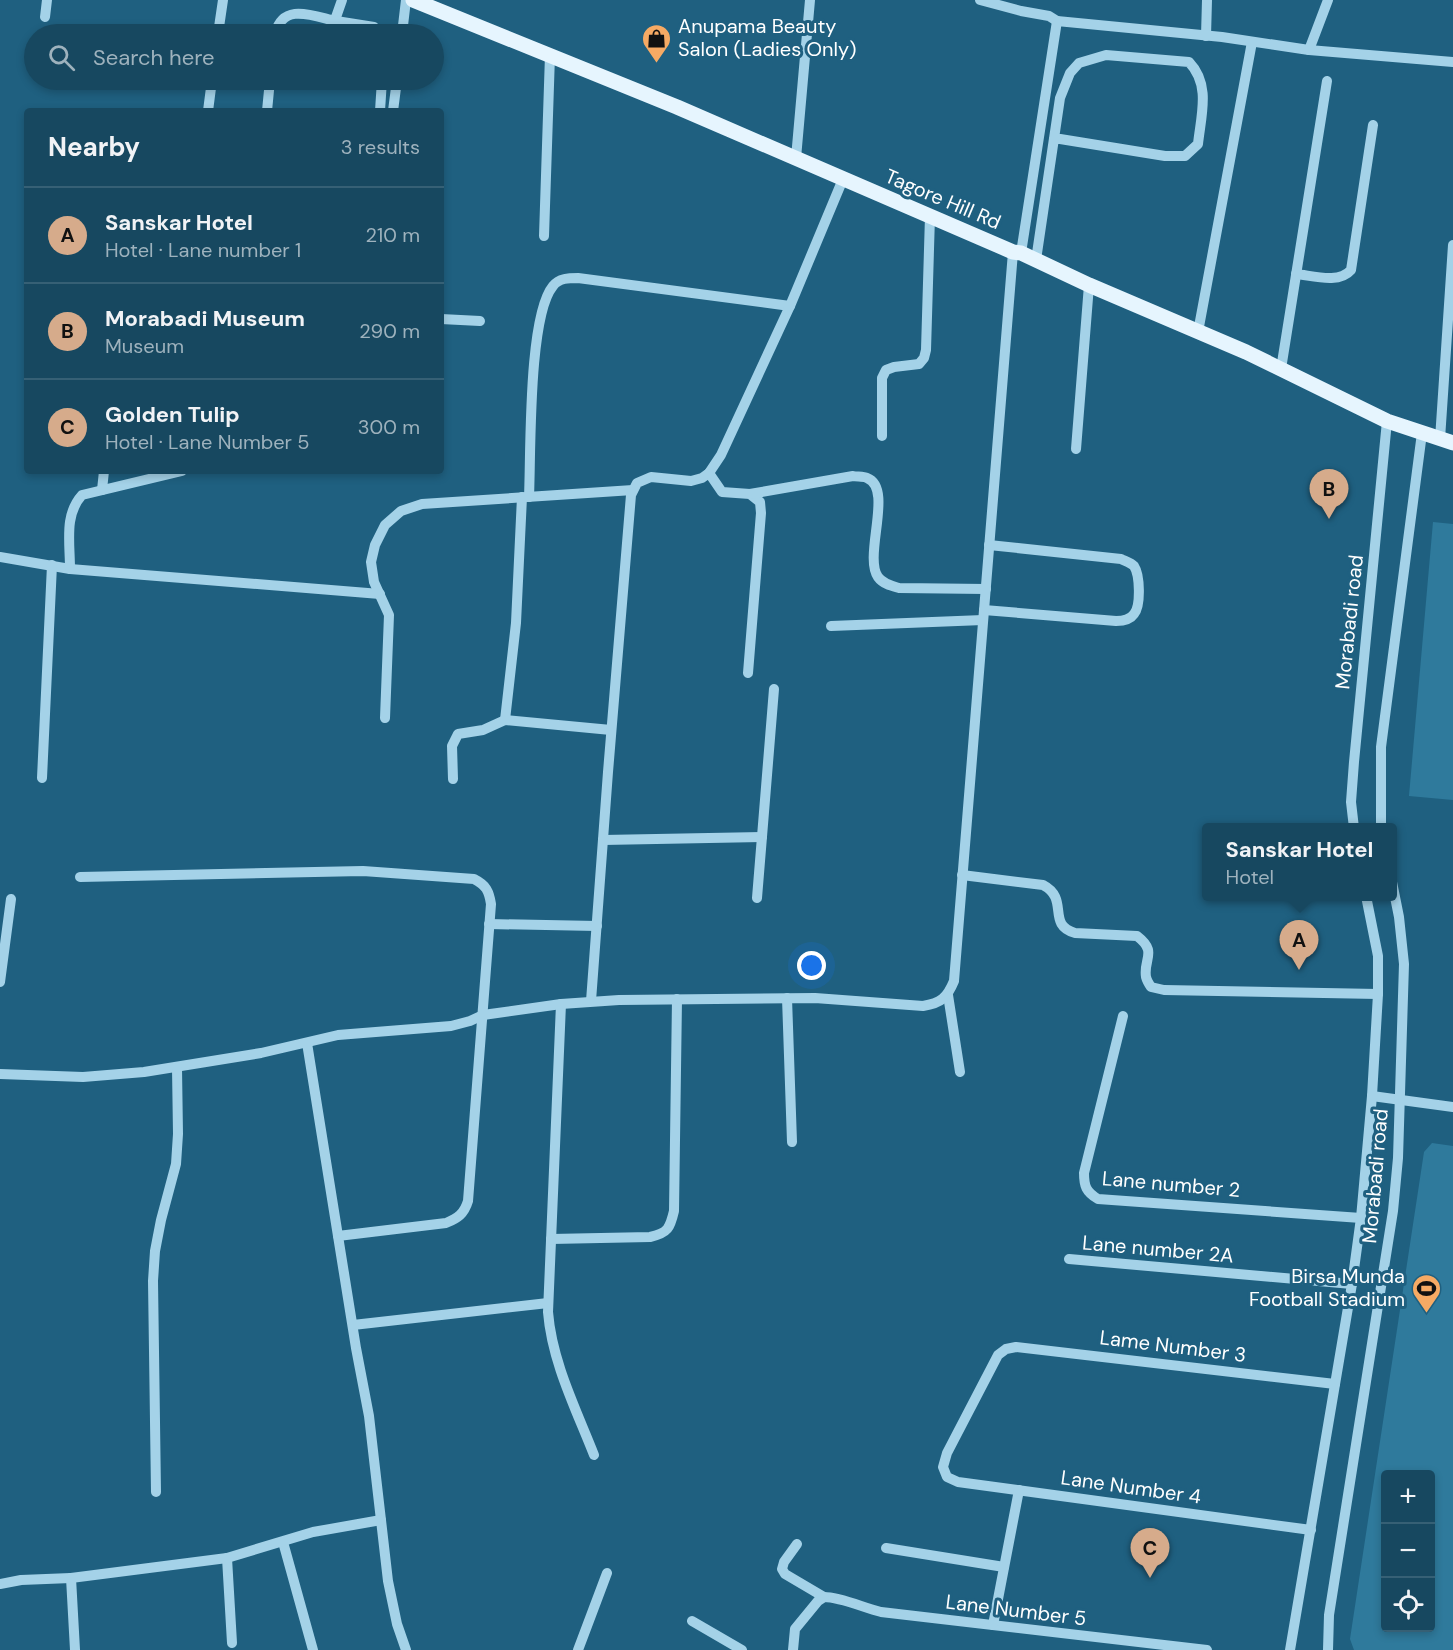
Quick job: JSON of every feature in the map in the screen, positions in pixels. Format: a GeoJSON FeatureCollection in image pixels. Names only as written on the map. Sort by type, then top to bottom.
{"type":"FeatureCollection","features":[{"type":"Feature","properties":{"kind":"main road","name":"Tagore Hill Rd"},"geometry":{"type":"LineString","coordinates":[[413,0],[677,107],[1036,260],[1281,369],[1387,421],[1447,441]]}},
{"type":"Feature","properties":{"kind":"street"},"geometry":{"type":"LineString","coordinates":[[45,17],[47,0]]}},
{"type":"Feature","properties":{"kind":"street"},"geometry":{"type":"LineString","coordinates":[[219,24],[223,0]]}},
{"type":"Feature","properties":{"kind":"street"},"geometry":{"type":"LineString","coordinates":[[335,20],[342,0]]}},
{"type":"Feature","properties":{"kind":"street"},"geometry":{"type":"LineString","coordinates":[[403,24],[405,0]]}},
{"type":"Feature","properties":{"kind":"street"},"geometry":{"type":"LineString","coordinates":[[796,158],[810,0]]}},
{"type":"Feature","properties":{"kind":"street"},"geometry":{"type":"LineString","coordinates":[[980,0],[1049,16],[1057,21],[1206,36],[1309,50],[1453,62]]}},
{"type":"Feature","properties":{"kind":"street"},"geometry":{"type":"LineString","coordinates":[[1206,36],[1207,0]]}},
{"type":"Feature","properties":{"kind":"street"},"geometry":{"type":"LineString","coordinates":[[1309,50],[1328,0]]}},
{"type":"Feature","properties":{"kind":"street"},"geometry":{"type":"LineString","coordinates":[[278,24],[287,16],[302,13],[357,24]]}},
{"type":"Feature","properties":{"kind":"street"},"geometry":{"type":"LineString","coordinates":[[0,1074],[83,1077],[177,1068],[261,1053],[338,1035],[452,1026],[483,1015],[591,1001],[815,998],[923,1006],[937,1004],[948,995],[954,981],[989,544],[1017,252],[1057,21]]}},
{"type":"Feature","properties":{"kind":"street"},"geometry":{"type":"LineString","coordinates":[[1198,332],[1252,42]]}},
{"type":"Feature","properties":{"kind":"street"},"geometry":{"type":"LineString","coordinates":[[544,236],[550,56]]}},
{"type":"Feature","properties":{"kind":"street"},"geometry":{"type":"LineString","coordinates":[[1036,260],[1054,138],[1060,98],[1070,73],[1079,63],[1106,56],[1189,62],[1196,69],[1203,88],[1197,144],[1185,156],[1165,156],[1054,138]]}},
{"type":"Feature","properties":{"kind":"street"},"geometry":{"type":"LineString","coordinates":[[1281,369],[1327,81]]}},
{"type":"Feature","properties":{"kind":"street"},"geometry":{"type":"LineString","coordinates":[[208,108],[211,90]]}},
{"type":"Feature","properties":{"kind":"street"},"geometry":{"type":"LineString","coordinates":[[267,108],[269,90]]}},
{"type":"Feature","properties":{"kind":"street"},"geometry":{"type":"LineString","coordinates":[[380,108],[381,90]]}},
{"type":"Feature","properties":{"kind":"street"},"geometry":{"type":"LineString","coordinates":[[393,108],[396,90]]}},
{"type":"Feature","properties":{"kind":"street"},"geometry":{"type":"LineString","coordinates":[[1296,274],[1337,278],[1346,276],[1351,270],[1373,125]]}},
{"type":"Feature","properties":{"kind":"street"},"geometry":{"type":"LineString","coordinates":[[591,1001],[631,495],[637,483],[651,477],[691,481],[709,473],[721,455],[790,306],[843,179]]}},
{"type":"Feature","properties":{"kind":"street"},"geometry":{"type":"LineString","coordinates":[[882,436],[882,378],[886,370],[919,364],[926,350],[930,216]]}},
{"type":"Feature","properties":{"kind":"street"},"geometry":{"type":"LineString","coordinates":[[1447,441],[1453,245]]}},
{"type":"Feature","properties":{"kind":"street"},"geometry":{"type":"LineString","coordinates":[[506,720],[538,329],[548,294],[554,284],[564,279],[578,278],[790,306]]}},
{"type":"Feature","properties":{"kind":"street"},"geometry":{"type":"LineString","coordinates":[[1076,449],[1089,285]]}},
{"type":"Feature","properties":{"kind":"street"},"geometry":{"type":"LineString","coordinates":[[444,319],[480,321]]}},
{"type":"Feature","properties":{"kind":"street","name":"Morabadi road"},"geometry":{"type":"LineString","coordinates":[[1354,823],[1354,762],[1387,421]]}},
{"type":"Feature","properties":{"kind":"street"},"geometry":{"type":"LineString","coordinates":[[1381,823],[1381,747],[1422,433]]}},
{"type":"Feature","properties":{"kind":"street"},"geometry":{"type":"LineString","coordinates":[[709,473],[722,492],[750,494],[853,476],[868,478],[876,486],[879,501],[874,564],[878,577],[899,588],[986,589]]}},
{"type":"Feature","properties":{"kind":"street"},"geometry":{"type":"LineString","coordinates":[[102,490],[104,474]]}},
{"type":"Feature","properties":{"kind":"street"},"geometry":{"type":"LineString","coordinates":[[70,568],[69,519],[74,504],[82,495],[169,474]]}},
{"type":"Feature","properties":{"kind":"street"},"geometry":{"type":"LineString","coordinates":[[385,718],[390,629],[386,606],[374,582],[371,562],[375,545],[385,525],[401,511],[422,504],[633,490]]}},
{"type":"Feature","properties":{"kind":"street"},"geometry":{"type":"LineString","coordinates":[[748,673],[761,513],[760,502],[750,494]]}},
{"type":"Feature","properties":{"kind":"street"},"geometry":{"type":"LineString","coordinates":[[831,626],[983,615],[1125,621],[1133,616],[1137,609],[1139,580],[1137,573],[1132,565],[1121,559],[989,544]]}},
{"type":"Feature","properties":{"kind":"street"},"geometry":{"type":"LineString","coordinates":[[0,557],[70,568],[380,594]]}},
{"type":"Feature","properties":{"kind":"street"},"geometry":{"type":"LineString","coordinates":[[42,778],[52,565]]}},
{"type":"Feature","properties":{"kind":"street"},"geometry":{"type":"LineString","coordinates":[[757,898],[774,689]]}},
{"type":"Feature","properties":{"kind":"street"},"geometry":{"type":"LineString","coordinates":[[453,779],[452,746],[458,735],[483,730],[506,720],[611,730]]}},
{"type":"Feature","properties":{"kind":"street"},"geometry":{"type":"LineString","coordinates":[[603,840],[762,837]]}},
{"type":"Feature","properties":{"kind":"street"},"geometry":{"type":"LineString","coordinates":[[80,877],[363,871],[474,879],[483,883],[489,891],[491,904],[483,1015],[468,1201],[465,1211],[458,1218],[446,1223],[338,1236]]}},
{"type":"Feature","properties":{"kind":"street"},"geometry":{"type":"LineString","coordinates":[[962,875],[1043,885],[1052,890],[1057,899],[1060,924],[1066,931],[1137,936],[1145,942],[1149,951],[1146,977],[1151,987],[1197,991],[1378,994]]}},
{"type":"Feature","properties":{"kind":"street"},"geometry":{"type":"LineString","coordinates":[[0,981],[11,899]]}},
{"type":"Feature","properties":{"kind":"street","name":"Morabadi road"},"geometry":{"type":"LineString","coordinates":[[1290,1650],[1352,1284],[1361,1218],[1378,994],[1378,956],[1367,901]]}},
{"type":"Feature","properties":{"kind":"street","name":"Morabadi road"},"geometry":{"type":"LineString","coordinates":[[1328,1650],[1329,1615],[1393,1211],[1398,1158],[1404,964],[1396,901]]}},
{"type":"Feature","properties":{"kind":"street"},"geometry":{"type":"LineString","coordinates":[[489,924],[597,926]]}},
{"type":"Feature","properties":{"kind":"street"},"geometry":{"type":"LineString","coordinates":[[948,995],[960,1072]]}},
{"type":"Feature","properties":{"kind":"street"},"geometry":{"type":"LineString","coordinates":[[787,998],[792,1142]]}},
{"type":"Feature","properties":{"kind":"street"},"geometry":{"type":"LineString","coordinates":[[551,1239],[650,1237],[662,1235],[671,1226],[674,1211],[677,999]]}},
{"type":"Feature","properties":{"kind":"street"},"geometry":{"type":"LineString","coordinates":[[561,1004],[548,1303],[550,1335],[594,1455]]}},
{"type":"Feature","properties":{"kind":"street","name":"Lane number 2"},"geometry":{"type":"LineString","coordinates":[[1123,1016],[1083,1173],[1084,1185],[1088,1194],[1098,1199],[1361,1218]]}},
{"type":"Feature","properties":{"kind":"street"},"geometry":{"type":"LineString","coordinates":[[307,1043],[369,1416],[388,1581],[397,1624],[406,1650]]}},
{"type":"Feature","properties":{"kind":"street"},"geometry":{"type":"LineString","coordinates":[[156,1492],[153,1281],[155,1251],[161,1220],[176,1164],[177,1068]]}},
{"type":"Feature","properties":{"kind":"street"},"geometry":{"type":"LineString","coordinates":[[1372,1096],[1453,1107]]}},
{"type":"Feature","properties":{"kind":"street","name":"Lane number 2A"},"geometry":{"type":"LineString","coordinates":[[1069,1259],[1352,1284]]}},
{"type":"Feature","properties":{"kind":"street"},"geometry":{"type":"LineString","coordinates":[[353,1325],[548,1303]]}},
{"type":"Feature","properties":{"kind":"street","name":"Lame Number 3"},"geometry":{"type":"LineString","coordinates":[[947,1477],[943,1467],[947,1453],[998,1355],[1006,1349],[1026,1347],[1335,1383]]}},
{"type":"Feature","properties":{"kind":"street","name":"Lane Number 4"},"geometry":{"type":"LineString","coordinates":[[947,1477],[958,1482],[1311,1530]]}},
{"type":"Feature","properties":{"kind":"street"},"geometry":{"type":"LineString","coordinates":[[993,1625],[1019,1490]]}},
{"type":"Feature","properties":{"kind":"street"},"geometry":{"type":"LineString","coordinates":[[0,1584],[21,1580],[71,1578],[227,1558],[334,1527],[381,1520]]}},
{"type":"Feature","properties":{"kind":"street"},"geometry":{"type":"LineString","coordinates":[[283,1542],[313,1650]]}},
{"type":"Feature","properties":{"kind":"street","name":"Lane Number 5"},"geometry":{"type":"LineString","coordinates":[[797,1544],[784,1562],[782,1569],[785,1574],[824,1597],[881,1612],[1207,1650]]}},
{"type":"Feature","properties":{"kind":"street"},"geometry":{"type":"LineString","coordinates":[[886,1548],[1004,1567]]}},
{"type":"Feature","properties":{"kind":"street"},"geometry":{"type":"LineString","coordinates":[[227,1558],[232,1642]]}},
{"type":"Feature","properties":{"kind":"street"},"geometry":{"type":"LineString","coordinates":[[578,1650],[607,1573]]}},
{"type":"Feature","properties":{"kind":"street"},"geometry":{"type":"LineString","coordinates":[[71,1578],[75,1650]]}},
{"type":"Feature","properties":{"kind":"street"},"geometry":{"type":"LineString","coordinates":[[793,1650],[795,1629],[824,1597]]}},
{"type":"Feature","properties":{"kind":"street"},"geometry":{"type":"LineString","coordinates":[[692,1621],[742,1650]]}},
{"type":"Feature","properties":{"kind":"shaded area"},"geometry":{"type":"Polygon","coordinates":[[[1433,522],[1453,524],[1453,800],[1409,796],[1433,522]]]}},
{"type":"Feature","properties":{"kind":"shaded area","name":"Birsa Munda Football Stadium"},"geometry":{"type":"Polygon","coordinates":[[[1432,1143],[1453,1146],[1453,1650],[1354,1650],[1350,1639],[1424,1152],[1432,1143]]]}},
{"type":"Feature","properties":{"kind":"place","name":"Anupama Beauty Salon (Ladies Only)"},"geometry":{"type":"Point","coordinates":[657,64]}},
{"type":"Feature","properties":{"kind":"place","name":"Morabadi Museum"},"geometry":{"type":"Point","coordinates":[1329,519]}},
{"type":"Feature","properties":{"kind":"place","name":"Sanskar Hotel"},"geometry":{"type":"Point","coordinates":[1299,970]}},
{"type":"Feature","properties":{"kind":"place","name":"Birsa Munda Football Stadium"},"geometry":{"type":"Point","coordinates":[1426,1314]}},
{"type":"Feature","properties":{"kind":"place","name":"Golden Tulip"},"geometry":{"type":"Point","coordinates":[1150,1578]}}]}
